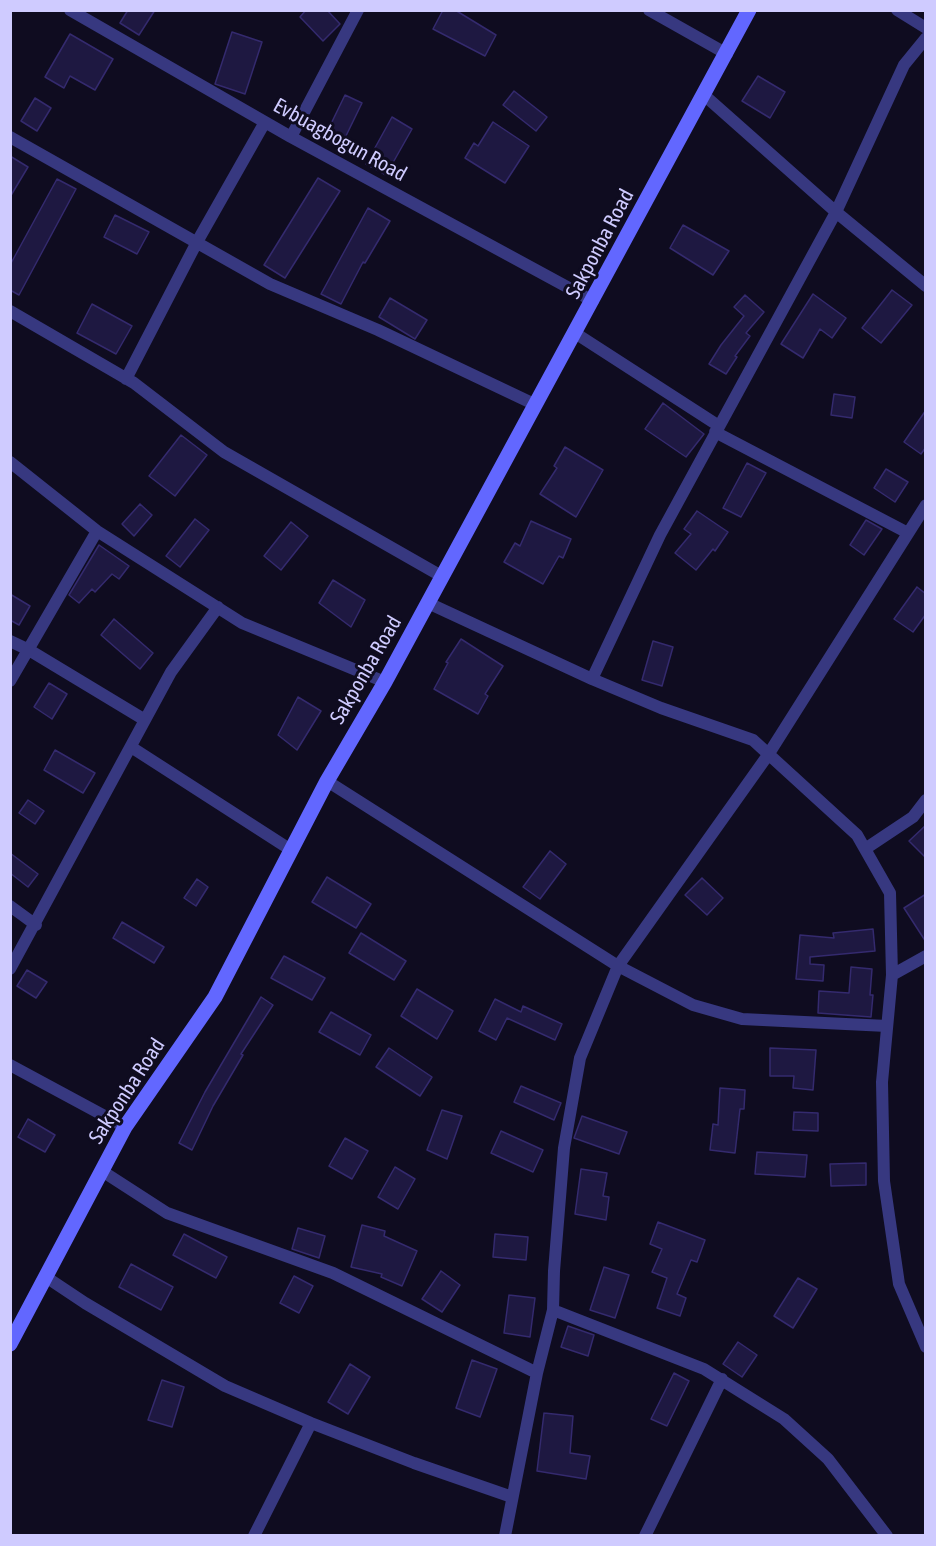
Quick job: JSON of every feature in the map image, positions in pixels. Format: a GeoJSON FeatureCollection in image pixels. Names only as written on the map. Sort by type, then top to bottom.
{"type":"FeatureCollection","features":[{"type":"Feature","properties":{"kind":"main road","name":"Sakponba Road"},"geometry":{"type":"LineString","coordinates":[[10,1344],[125,1127],[214,997],[327,781],[443,577],[749,10]]}},
{"type":"Feature","properties":{"kind":"street","name":"Evbuagbogun Road"},"geometry":{"type":"LineString","coordinates":[[70,10],[291,137],[593,301]]}},
{"type":"Feature","properties":{"kind":"street"},"geometry":{"type":"LineString","coordinates":[[291,137],[358,10]]}},
{"type":"Feature","properties":{"kind":"street"},"geometry":{"type":"LineString","coordinates":[[649,10],[727,54]]}},
{"type":"Feature","properties":{"kind":"street"},"geometry":{"type":"LineString","coordinates":[[897,10],[926,28]]}},
{"type":"Feature","properties":{"kind":"street"},"geometry":{"type":"LineString","coordinates":[[592,680],[660,535],[836,212],[904,65],[926,38]]}},
{"type":"Feature","properties":{"kind":"street"},"geometry":{"type":"LineString","coordinates":[[704,95],[836,212],[926,286]]}},
{"type":"Feature","properties":{"kind":"street"},"geometry":{"type":"LineString","coordinates":[[126,379],[197,242],[265,122]]}},
{"type":"Feature","properties":{"kind":"street"},"geometry":{"type":"LineString","coordinates":[[10,137],[270,284],[378,330],[536,405]]}},
{"type":"Feature","properties":{"kind":"street"},"geometry":{"type":"LineString","coordinates":[[10,311],[126,379],[224,452],[443,577]]}},
{"type":"Feature","properties":{"kind":"street"},"geometry":{"type":"LineString","coordinates":[[575,333],[717,429],[908,533]]}},
{"type":"Feature","properties":{"kind":"street"},"geometry":{"type":"LineString","coordinates":[[10,462],[97,531],[242,623],[385,682]]}},
{"type":"Feature","properties":{"kind":"street"},"geometry":{"type":"LineString","coordinates":[[505,1536],[537,1373],[553,1310],[564,1148],[580,1058],[618,966],[768,755],[926,505]]}},
{"type":"Feature","properties":{"kind":"street"},"geometry":{"type":"LineString","coordinates":[[10,681],[97,531]]}},
{"type":"Feature","properties":{"kind":"street"},"geometry":{"type":"LineString","coordinates":[[428,603],[592,680],[661,708],[753,740],[857,835],[890,893],[892,975],[882,1082],[885,1181],[899,1284],[926,1347]]}},
{"type":"Feature","properties":{"kind":"street"},"geometry":{"type":"LineString","coordinates":[[10,969],[36,925],[171,672],[218,607]]}},
{"type":"Feature","properties":{"kind":"street"},"geometry":{"type":"LineString","coordinates":[[10,641],[29,650],[145,720]]}},
{"type":"Feature","properties":{"kind":"street"},"geometry":{"type":"LineString","coordinates":[[131,747],[291,850]]}},
{"type":"Feature","properties":{"kind":"street"},"geometry":{"type":"LineString","coordinates":[[327,781],[618,966],[693,1005],[742,1019],[887,1026]]}},
{"type":"Feature","properties":{"kind":"street"},"geometry":{"type":"LineString","coordinates":[[865,849],[912,817],[926,800]]}},
{"type":"Feature","properties":{"kind":"street"},"geometry":{"type":"LineString","coordinates":[[10,906],[36,925]]}},
{"type":"Feature","properties":{"kind":"street"},"geometry":{"type":"LineString","coordinates":[[892,975],[926,956]]}},
{"type":"Feature","properties":{"kind":"street"},"geometry":{"type":"LineString","coordinates":[[10,1065],[125,1127]]}},
{"type":"Feature","properties":{"kind":"street"},"geometry":{"type":"LineString","coordinates":[[102,1171],[167,1213],[333,1273],[537,1373]]}},
{"type":"Feature","properties":{"kind":"street"},"geometry":{"type":"LineString","coordinates":[[46,1277],[85,1303],[225,1386],[311,1423],[414,1463],[512,1497]]}},
{"type":"Feature","properties":{"kind":"street"},"geometry":{"type":"LineString","coordinates":[[553,1310],[704,1369],[784,1419],[828,1459],[887,1536]]}},
{"type":"Feature","properties":{"kind":"street"},"geometry":{"type":"LineString","coordinates":[[645,1536],[722,1379]]}},
{"type":"Feature","properties":{"kind":"street"},"geometry":{"type":"LineString","coordinates":[[254,1536],[311,1423]]}},
{"type":"Feature","properties":{"kind":"building"},"geometry":{"type":"Polygon","coordinates":[[[128,10],[155,10],[139,35],[120,23],[128,10]]]}},
{"type":"Feature","properties":{"kind":"building"},"geometry":{"type":"Polygon","coordinates":[[[306,10],[327,10],[340,24],[323,41],[300,17],[306,10]]]}},
{"type":"Feature","properties":{"kind":"building"},"geometry":{"type":"Polygon","coordinates":[[[443,10],[455,10],[496,35],[485,56],[433,29],[443,10]]]}},
{"type":"Feature","properties":{"kind":"building"},"geometry":{"type":"Polygon","coordinates":[[[232,32],[262,42],[245,94],[215,84],[232,32]]]}},
{"type":"Feature","properties":{"kind":"building"},"geometry":{"type":"Polygon","coordinates":[[[70,34],[113,59],[95,90],[70,76],[64,88],[45,77],[70,34]]]}},
{"type":"Feature","properties":{"kind":"building"},"geometry":{"type":"Polygon","coordinates":[[[758,76],[785,92],[770,118],[742,101],[758,76]]]}},
{"type":"Feature","properties":{"kind":"building"},"geometry":{"type":"Polygon","coordinates":[[[514,91],[547,117],[536,131],[503,105],[514,91]]]}},
{"type":"Feature","properties":{"kind":"building"},"geometry":{"type":"Polygon","coordinates":[[[345,95],[362,103],[343,142],[326,134],[345,95]]]}},
{"type":"Feature","properties":{"kind":"building"},"geometry":{"type":"Polygon","coordinates":[[[35,98],[51,108],[37,131],[21,121],[35,98]]]}},
{"type":"Feature","properties":{"kind":"building"},"geometry":{"type":"Polygon","coordinates":[[[392,117],[412,129],[386,175],[366,164],[392,117]]]}},
{"type":"Feature","properties":{"kind":"building"},"geometry":{"type":"Polygon","coordinates":[[[493,122],[529,146],[505,183],[465,158],[474,143],[478,146],[493,122]]]}},
{"type":"Feature","properties":{"kind":"building"},"geometry":{"type":"Polygon","coordinates":[[[10,156],[28,167],[10,197],[10,156]]]}},
{"type":"Feature","properties":{"kind":"building"},"geometry":{"type":"Polygon","coordinates":[[[318,178],[340,191],[285,278],[264,265],[318,178]]]}},
{"type":"Feature","properties":{"kind":"building"},"geometry":{"type":"Polygon","coordinates":[[[57,179],[76,189],[19,295],[10,290],[10,265],[57,179]]]}},
{"type":"Feature","properties":{"kind":"building"},"geometry":{"type":"Polygon","coordinates":[[[368,208],[390,221],[365,263],[363,262],[341,304],[321,294],[368,208]]]}},
{"type":"Feature","properties":{"kind":"building"},"geometry":{"type":"Polygon","coordinates":[[[115,215],[149,232],[137,254],[104,237],[115,215]]]}},
{"type":"Feature","properties":{"kind":"building"},"geometry":{"type":"Polygon","coordinates":[[[683,225],[729,251],[713,275],[670,248],[683,225]]]}},
{"type":"Feature","properties":{"kind":"building"},"geometry":{"type":"Polygon","coordinates":[[[892,290],[912,305],[881,343],[862,328],[892,290]]]}},
{"type":"Feature","properties":{"kind":"building"},"geometry":{"type":"Polygon","coordinates":[[[813,294],[846,318],[832,338],[820,329],[803,358],[781,344],[813,294]]]}},
{"type":"Feature","properties":{"kind":"building"},"geometry":{"type":"Polygon","coordinates":[[[745,295],[764,312],[746,333],[750,336],[735,356],[737,357],[726,374],[709,364],[744,316],[734,307],[745,295]]]}},
{"type":"Feature","properties":{"kind":"building"},"geometry":{"type":"Polygon","coordinates":[[[390,298],[427,320],[415,339],[379,317],[390,298]]]}},
{"type":"Feature","properties":{"kind":"building"},"geometry":{"type":"Polygon","coordinates":[[[92,304],[132,326],[116,354],[77,333],[92,304]]]}},
{"type":"Feature","properties":{"kind":"building"},"geometry":{"type":"Polygon","coordinates":[[[834,394],[855,397],[852,418],[831,415],[834,394]]]}},
{"type":"Feature","properties":{"kind":"building"},"geometry":{"type":"Polygon","coordinates":[[[663,403],[704,434],[686,457],[645,429],[663,403]]]}},
{"type":"Feature","properties":{"kind":"building"},"geometry":{"type":"Polygon","coordinates":[[[926,410],[926,447],[921,454],[904,442],[926,410]]]}},
{"type":"Feature","properties":{"kind":"building"},"geometry":{"type":"Polygon","coordinates":[[[181,435],[207,455],[175,496],[149,476],[181,435]]]}},
{"type":"Feature","properties":{"kind":"building"},"geometry":{"type":"Polygon","coordinates":[[[565,447],[603,470],[576,517],[540,494],[557,468],[554,466],[565,447]]]}},
{"type":"Feature","properties":{"kind":"building"},"geometry":{"type":"Polygon","coordinates":[[[747,463],[766,473],[741,517],[723,508],[747,463]]]}},
{"type":"Feature","properties":{"kind":"building"},"geometry":{"type":"Polygon","coordinates":[[[886,469],[908,482],[895,502],[874,488],[886,469]]]}},
{"type":"Feature","properties":{"kind":"building"},"geometry":{"type":"Polygon","coordinates":[[[140,504],[152,515],[134,536],[122,524],[140,504]]]}},
{"type":"Feature","properties":{"kind":"building"},"geometry":{"type":"Polygon","coordinates":[[[697,511],[728,532],[715,551],[713,549],[696,570],[675,553],[691,534],[684,529],[697,511]]]}},
{"type":"Feature","properties":{"kind":"building"},"geometry":{"type":"Polygon","coordinates":[[[195,519],[209,530],[180,567],[166,556],[195,519]]]}},
{"type":"Feature","properties":{"kind":"building"},"geometry":{"type":"Polygon","coordinates":[[[866,520],[882,529],[864,555],[850,545],[866,520]]]}},
{"type":"Feature","properties":{"kind":"building"},"geometry":{"type":"Polygon","coordinates":[[[531,521],[571,539],[563,558],[559,556],[543,584],[504,562],[515,543],[520,546],[531,521]]]}},
{"type":"Feature","properties":{"kind":"building"},"geometry":{"type":"Polygon","coordinates":[[[291,522],[308,536],[281,570],[264,556],[291,522]]]}},
{"type":"Feature","properties":{"kind":"building"},"geometry":{"type":"Polygon","coordinates":[[[99,545],[129,566],[119,579],[112,574],[95,592],[92,589],[79,603],[69,595],[99,545]]]}},
{"type":"Feature","properties":{"kind":"building"},"geometry":{"type":"Polygon","coordinates":[[[333,580],[365,600],[351,627],[319,603],[333,580]]]}},
{"type":"Feature","properties":{"kind":"building"},"geometry":{"type":"Polygon","coordinates":[[[917,587],[926,594],[926,614],[913,632],[894,619],[917,587]]]}},
{"type":"Feature","properties":{"kind":"building"},"geometry":{"type":"Polygon","coordinates":[[[10,594],[30,606],[19,625],[10,620],[10,594]]]}},
{"type":"Feature","properties":{"kind":"building"},"geometry":{"type":"Polygon","coordinates":[[[114,619],[153,653],[140,669],[101,635],[114,619]]]}},
{"type":"Feature","properties":{"kind":"building"},"geometry":{"type":"Polygon","coordinates":[[[461,639],[503,666],[485,694],[488,696],[478,714],[434,689],[448,663],[446,662],[461,639]]]}},
{"type":"Feature","properties":{"kind":"building"},"geometry":{"type":"Polygon","coordinates":[[[653,641],[673,647],[662,686],[642,680],[653,641]]]}},
{"type":"Feature","properties":{"kind":"building"},"geometry":{"type":"Polygon","coordinates":[[[49,683],[67,694],[52,719],[34,707],[49,683]]]}},
{"type":"Feature","properties":{"kind":"building"},"geometry":{"type":"Polygon","coordinates":[[[298,697],[321,711],[297,750],[278,735],[298,697]]]}},
{"type":"Feature","properties":{"kind":"building"},"geometry":{"type":"Polygon","coordinates":[[[55,750],[95,773],[83,793],[44,770],[55,750]]]}},
{"type":"Feature","properties":{"kind":"building"},"geometry":{"type":"Polygon","coordinates":[[[28,800],[44,811],[35,824],[19,813],[28,800]]]}},
{"type":"Feature","properties":{"kind":"building"},"geometry":{"type":"Polygon","coordinates":[[[926,825],[926,858],[909,841],[926,825]]]}},
{"type":"Feature","properties":{"kind":"building"},"geometry":{"type":"Polygon","coordinates":[[[550,851],[566,864],[540,899],[523,887],[550,851]]]}},
{"type":"Feature","properties":{"kind":"building"},"geometry":{"type":"Polygon","coordinates":[[[10,853],[38,874],[28,887],[10,873],[10,853]]]}},
{"type":"Feature","properties":{"kind":"building"},"geometry":{"type":"Polygon","coordinates":[[[327,877],[371,904],[356,928],[312,902],[327,877]]]}},
{"type":"Feature","properties":{"kind":"building"},"geometry":{"type":"Polygon","coordinates":[[[702,878],[723,898],[707,915],[685,895],[702,878]]]}},
{"type":"Feature","properties":{"kind":"building"},"geometry":{"type":"Polygon","coordinates":[[[197,879],[208,887],[196,906],[184,898],[197,879]]]}},
{"type":"Feature","properties":{"kind":"building"},"geometry":{"type":"Polygon","coordinates":[[[926,894],[926,942],[904,908],[926,894]]]}},
{"type":"Feature","properties":{"kind":"building"},"geometry":{"type":"Polygon","coordinates":[[[122,922],[164,947],[154,963],[113,938],[122,922]]]}},
{"type":"Feature","properties":{"kind":"building"},"geometry":{"type":"Polygon","coordinates":[[[873,929],[875,951],[810,957],[810,964],[824,965],[823,981],[796,979],[800,935],[834,938],[833,933],[873,929]]]}},
{"type":"Feature","properties":{"kind":"building"},"geometry":{"type":"Polygon","coordinates":[[[361,933],[406,961],[394,980],[349,953],[361,933]]]}},
{"type":"Feature","properties":{"kind":"building"},"geometry":{"type":"Polygon","coordinates":[[[284,956],[325,978],[312,1000],[271,978],[284,956]]]}},
{"type":"Feature","properties":{"kind":"building"},"geometry":{"type":"Polygon","coordinates":[[[851,967],[872,969],[871,1017],[818,1013],[819,991],[849,993],[851,967]]]}},
{"type":"Feature","properties":{"kind":"building"},"geometry":{"type":"Polygon","coordinates":[[[27,970],[47,982],[36,998],[17,986],[27,970]]]}},
{"type":"Feature","properties":{"kind":"building"},"geometry":{"type":"Polygon","coordinates":[[[417,989],[453,1011],[437,1039],[401,1016],[417,989]]]}},
{"type":"Feature","properties":{"kind":"building"},"geometry":{"type":"Polygon","coordinates":[[[261,997],[273,1005],[241,1054],[243,1055],[213,1106],[192,1150],[179,1143],[205,1092],[261,997]]]}},
{"type":"Feature","properties":{"kind":"building"},"geometry":{"type":"Polygon","coordinates":[[[495,999],[521,1012],[523,1006],[562,1024],[555,1040],[507,1018],[496,1040],[479,1031],[495,999]]]}},
{"type":"Feature","properties":{"kind":"building"},"geometry":{"type":"Polygon","coordinates":[[[331,1012],[371,1035],[360,1055],[319,1032],[331,1012]]]}},
{"type":"Feature","properties":{"kind":"building"},"geometry":{"type":"Polygon","coordinates":[[[389,1048],[432,1077],[420,1096],[376,1067],[389,1048]]]}},
{"type":"Feature","properties":{"kind":"building"},"geometry":{"type":"Polygon","coordinates":[[[770,1048],[816,1050],[813,1090],[793,1088],[794,1076],[770,1076],[770,1048]]]}},
{"type":"Feature","properties":{"kind":"building"},"geometry":{"type":"Polygon","coordinates":[[[521,1086],[561,1103],[554,1120],[514,1102],[521,1086]]]}},
{"type":"Feature","properties":{"kind":"building"},"geometry":{"type":"Polygon","coordinates":[[[720,1088],[745,1090],[744,1109],[740,1109],[735,1153],[710,1150],[713,1124],[718,1125],[720,1088]]]}},
{"type":"Feature","properties":{"kind":"building"},"geometry":{"type":"Polygon","coordinates":[[[442,1110],[462,1116],[447,1159],[427,1150],[442,1110]]]}},
{"type":"Feature","properties":{"kind":"building"},"geometry":{"type":"Polygon","coordinates":[[[794,1112],[818,1113],[818,1131],[793,1130],[794,1112]]]}},
{"type":"Feature","properties":{"kind":"building"},"geometry":{"type":"Polygon","coordinates":[[[582,1116],[627,1132],[619,1154],[574,1138],[582,1116]]]}},
{"type":"Feature","properties":{"kind":"building"},"geometry":{"type":"Polygon","coordinates":[[[28,1119],[55,1135],[45,1152],[18,1137],[28,1119]]]}},
{"type":"Feature","properties":{"kind":"building"},"geometry":{"type":"Polygon","coordinates":[[[501,1131],[543,1150],[533,1172],[491,1153],[501,1131]]]}},
{"type":"Feature","properties":{"kind":"building"},"geometry":{"type":"Polygon","coordinates":[[[345,1138],[368,1151],[352,1179],[329,1166],[345,1138]]]}},
{"type":"Feature","properties":{"kind":"building"},"geometry":{"type":"Polygon","coordinates":[[[757,1152],[807,1155],[805,1177],[755,1174],[757,1152]]]}},
{"type":"Feature","properties":{"kind":"building"},"geometry":{"type":"Polygon","coordinates":[[[866,1163],[866,1185],[831,1186],[830,1164],[866,1163]]]}},
{"type":"Feature","properties":{"kind":"building"},"geometry":{"type":"Polygon","coordinates":[[[395,1167],[415,1179],[398,1209],[378,1197],[395,1167]]]}},
{"type":"Feature","properties":{"kind":"building"},"geometry":{"type":"Polygon","coordinates":[[[581,1169],[607,1173],[603,1196],[609,1197],[606,1220],[575,1214],[581,1169]]]}},
{"type":"Feature","properties":{"kind":"building"},"geometry":{"type":"Polygon","coordinates":[[[658,1222],[705,1240],[697,1262],[691,1260],[677,1294],[686,1298],[680,1316],[657,1308],[667,1278],[652,1272],[662,1249],[650,1244],[658,1222]]]}},
{"type":"Feature","properties":{"kind":"building"},"geometry":{"type":"Polygon","coordinates":[[[362,1225],[385,1231],[384,1236],[417,1251],[402,1286],[381,1277],[382,1274],[351,1267],[362,1225]]]}},
{"type":"Feature","properties":{"kind":"building"},"geometry":{"type":"Polygon","coordinates":[[[298,1228],[325,1236],[319,1258],[292,1249],[298,1228]]]}},
{"type":"Feature","properties":{"kind":"building"},"geometry":{"type":"Polygon","coordinates":[[[184,1234],[227,1257],[216,1278],[173,1255],[184,1234]]]}},
{"type":"Feature","properties":{"kind":"building"},"geometry":{"type":"Polygon","coordinates":[[[495,1234],[528,1237],[526,1260],[493,1257],[495,1234]]]}},
{"type":"Feature","properties":{"kind":"building"},"geometry":{"type":"Polygon","coordinates":[[[131,1264],[173,1287],[161,1310],[119,1287],[131,1264]]]}},
{"type":"Feature","properties":{"kind":"building"},"geometry":{"type":"Polygon","coordinates":[[[604,1267],[629,1275],[615,1318],[590,1310],[604,1267]]]}},
{"type":"Feature","properties":{"kind":"building"},"geometry":{"type":"Polygon","coordinates":[[[441,1271],[460,1285],[442,1312],[422,1299],[441,1271]]]}},
{"type":"Feature","properties":{"kind":"building"},"geometry":{"type":"Polygon","coordinates":[[[294,1276],[313,1286],[299,1313],[280,1303],[294,1276]]]}},
{"type":"Feature","properties":{"kind":"building"},"geometry":{"type":"Polygon","coordinates":[[[798,1278],[817,1289],[793,1328],[774,1316],[798,1278]]]}},
{"type":"Feature","properties":{"kind":"building"},"geometry":{"type":"Polygon","coordinates":[[[509,1295],[535,1298],[530,1337],[504,1333],[509,1295]]]}},
{"type":"Feature","properties":{"kind":"building"},"geometry":{"type":"Polygon","coordinates":[[[568,1326],[594,1335],[588,1356],[561,1347],[568,1326]]]}},
{"type":"Feature","properties":{"kind":"building"},"geometry":{"type":"Polygon","coordinates":[[[738,1342],[757,1355],[742,1377],[723,1364],[738,1342]]]}},
{"type":"Feature","properties":{"kind":"building"},"geometry":{"type":"Polygon","coordinates":[[[472,1360],[497,1369],[480,1417],[456,1408],[472,1360]]]}},
{"type":"Feature","properties":{"kind":"building"},"geometry":{"type":"Polygon","coordinates":[[[350,1364],[370,1377],[348,1414],[328,1402],[350,1364]]]}},
{"type":"Feature","properties":{"kind":"building"},"geometry":{"type":"Polygon","coordinates":[[[674,1373],[689,1381],[667,1426],[651,1419],[674,1373]]]}},
{"type":"Feature","properties":{"kind":"building"},"geometry":{"type":"Polygon","coordinates":[[[162,1380],[184,1387],[172,1427],[148,1420],[162,1380]]]}},
{"type":"Feature","properties":{"kind":"building"},"geometry":{"type":"Polygon","coordinates":[[[544,1413],[573,1416],[570,1453],[590,1456],[586,1479],[537,1471],[544,1413]]]}}]}
